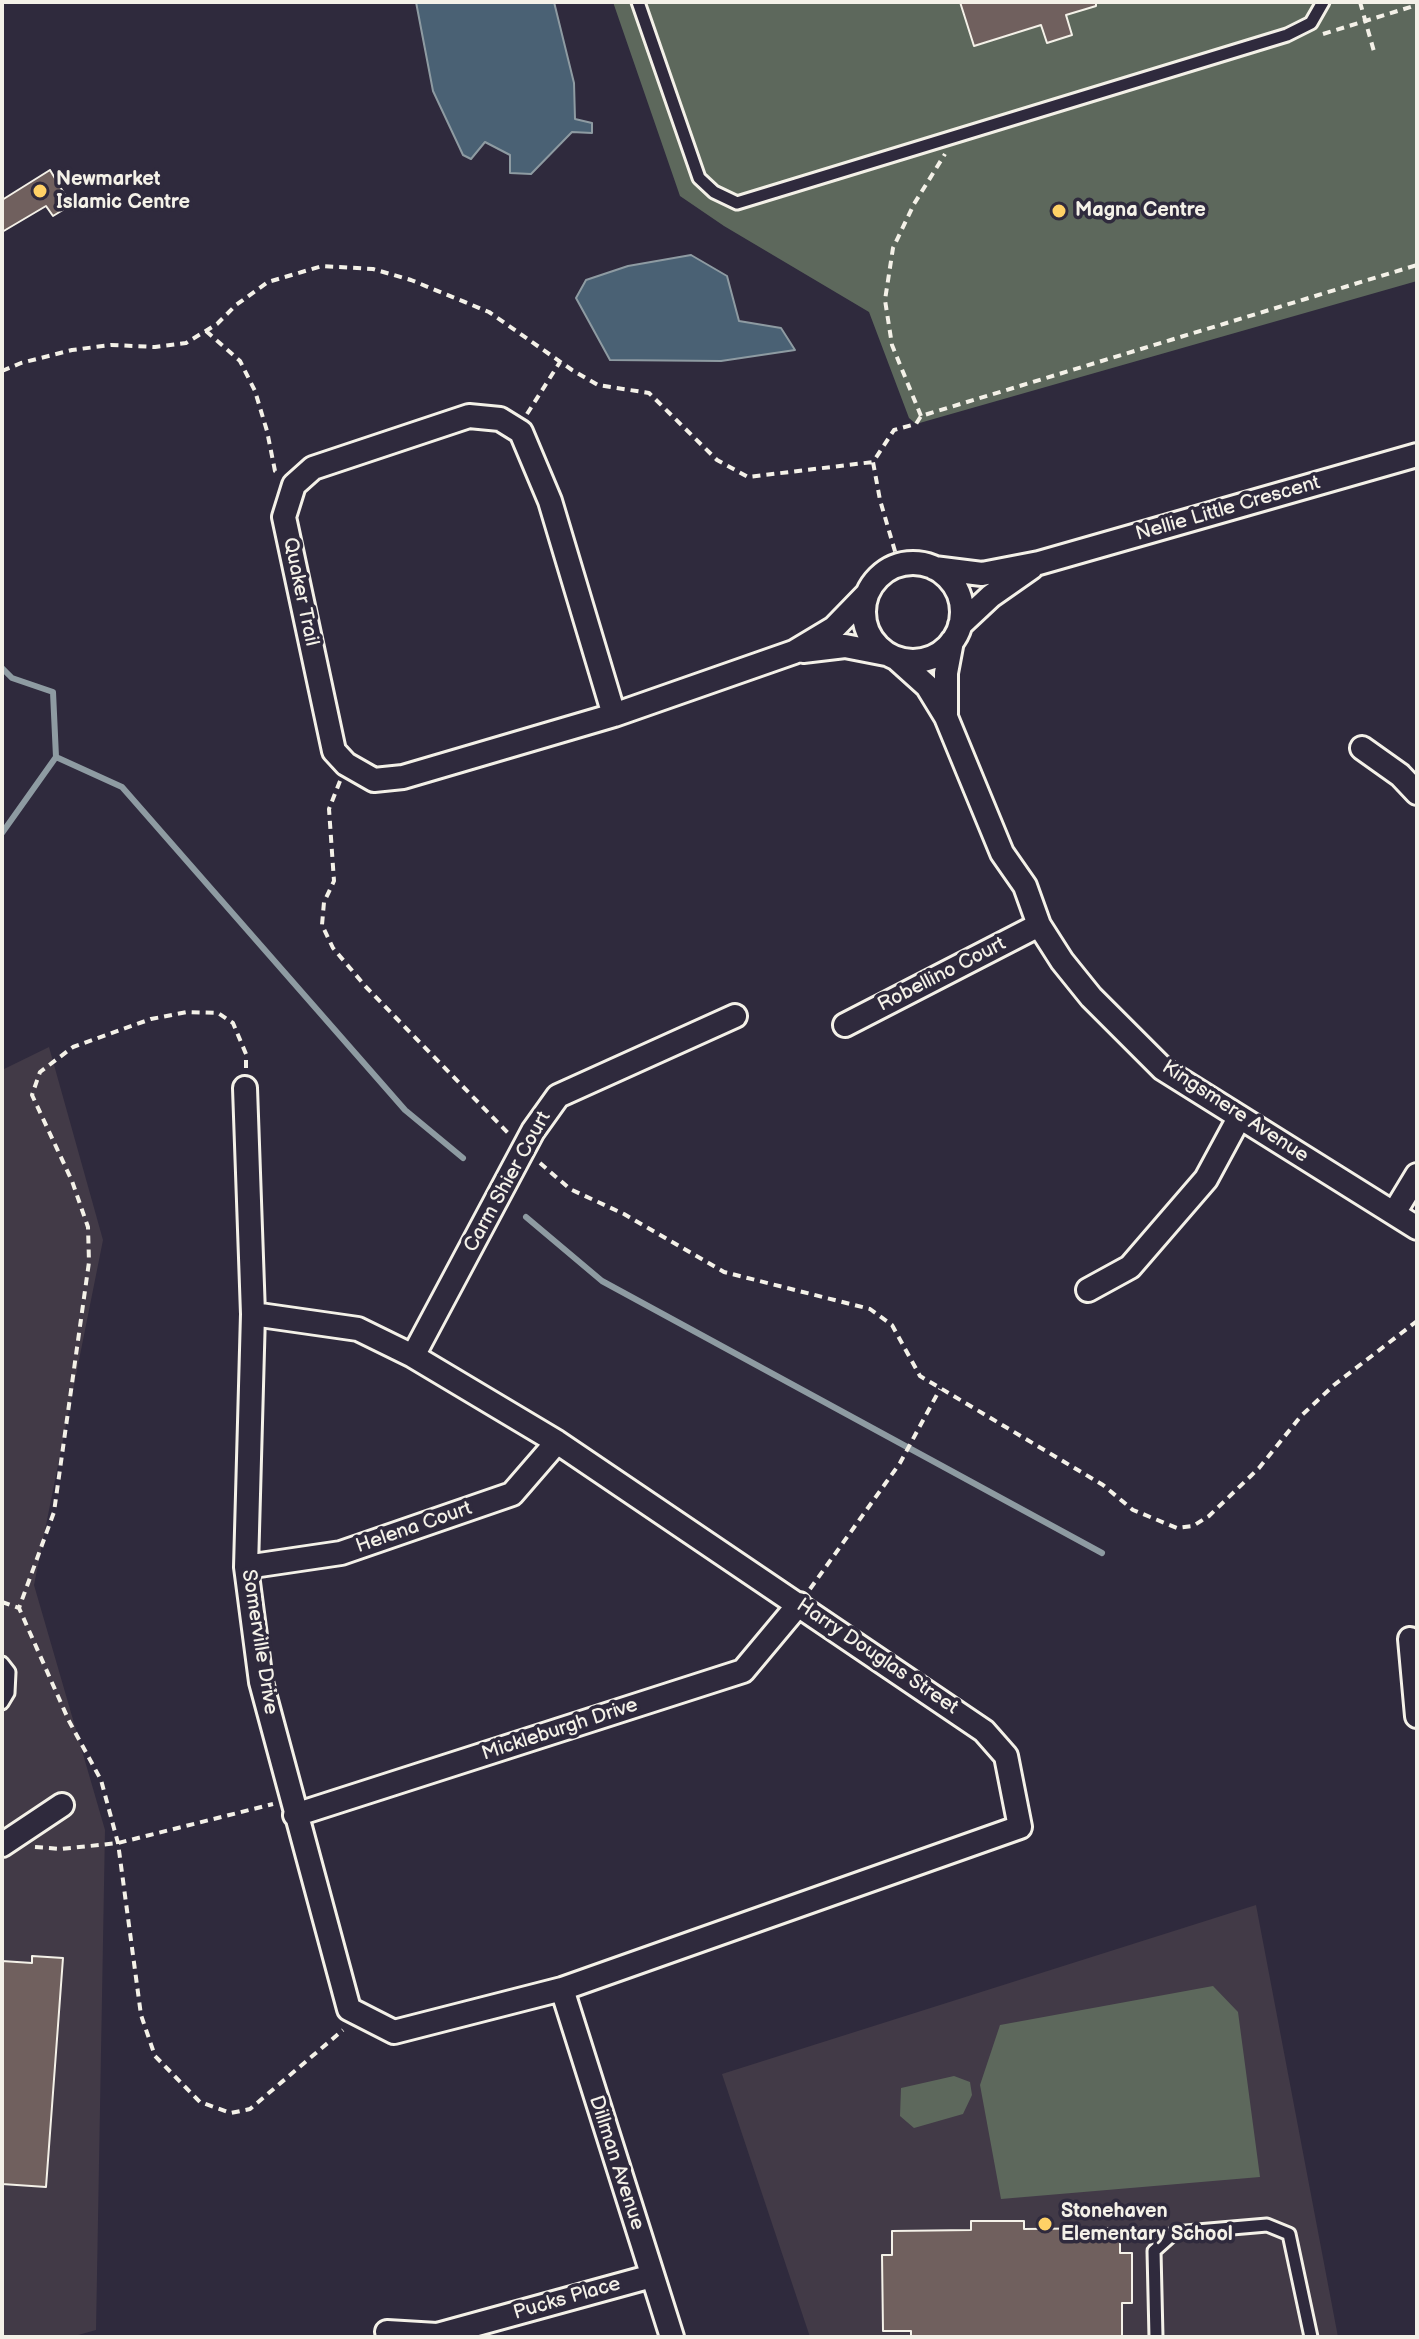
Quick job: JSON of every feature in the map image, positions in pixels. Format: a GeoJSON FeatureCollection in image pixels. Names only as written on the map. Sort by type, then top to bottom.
{"type":"FeatureCollection","features":[{"type":"Feature","properties":{"kind":"street"},"geometry":{"type":"LineString","coordinates":[[294,485],[313,468],[455,419],[486,416],[500,419],[521,432],[550,501],[614,715]]}},
{"type":"Feature","properties":{"kind":"street","name":"Nellie Little Crescent"},"geometry":{"type":"LineString","coordinates":[[934,568],[982,574],[1039,563],[1417,455]]}},
{"type":"Feature","properties":{"kind":"street","name":"Quaker Trail"},"geometry":{"type":"LineString","coordinates":[[294,485],[284,517],[334,751],[346,764]]}},
{"type":"Feature","properties":{"kind":"street"},"geometry":{"type":"LineString","coordinates":[[346,764],[374,780],[386,780],[614,715],[794,652],[834,628],[881,575],[899,565],[916,563],[934,568],[956,589],[961,606],[956,633],[930,658],[916,661],[845,646],[794,652]]}},
{"type":"Feature","properties":{"kind":"street","name":"Nellie Little Crescent"},"geometry":{"type":"LineString","coordinates":[[956,633],[991,596],[1039,563]]}},
{"type":"Feature","properties":{"kind":"street"},"geometry":{"type":"LineString","coordinates":[[867,594],[864,612],[866,626],[873,641],[892,656]]}},
{"type":"Feature","properties":{"kind":"street","name":"Kingsmere Avenue"},"geometry":{"type":"LineString","coordinates":[[946,717],[946,673],[956,633]]}},
{"type":"Feature","properties":{"kind":"street","name":"Kingsmere Avenue"},"geometry":{"type":"LineString","coordinates":[[892,656],[927,686],[946,717],[1002,853],[1025,886],[1039,925],[1062,961],[1091,997],[1163,1069],[1417,1228]]}},
{"type":"Feature","properties":{"kind":"street"},"geometry":{"type":"LineString","coordinates":[[1362,748],[1400,775],[1417,793]]}},
{"type":"Feature","properties":{"kind":"street","name":"Robellino Court"},"geometry":{"type":"LineString","coordinates":[[845,1025],[1039,925]]}},
{"type":"Feature","properties":{"kind":"street","name":"Carm Shier Court"},"geometry":{"type":"LineString","coordinates":[[413,1356],[523,1149],[558,1096],[735,1016]]}},
{"type":"Feature","properties":{"kind":"street","name":"Somerville Drive"},"geometry":{"type":"LineString","coordinates":[[245,1088],[253,1314],[246,1567],[261,1682],[292,1807],[349,2009],[360,2015]]}},
{"type":"Feature","properties":{"kind":"street"},"geometry":{"type":"LineString","coordinates":[[1088,1290],[1130,1267],[1140,1256],[1206,1179],[1239,1118]]}},
{"type":"Feature","properties":{"kind":"street"},"geometry":{"type":"LineString","coordinates":[[1394,1213],[1417,1175]]}},
{"type":"Feature","properties":{"kind":"street","name":"Harry Douglas Street"},"geometry":{"type":"LineString","coordinates":[[253,1314],[358,1329],[413,1356],[557,1442],[799,1604],[984,1731],[1006,1756],[1020,1827],[562,1989]]}},
{"type":"Feature","properties":{"kind":"street","name":"Helena Court"},"geometry":{"type":"LineString","coordinates":[[246,1567],[341,1553],[512,1494],[557,1442]]}},
{"type":"Feature","properties":{"kind":"street","name":"Mickleburgh Drive"},"geometry":{"type":"LineString","coordinates":[[292,1807],[743,1671],[799,1604]]}},
{"type":"Feature","properties":{"kind":"street"},"geometry":{"type":"LineString","coordinates":[[1410,1639],[1417,1716]]}},
{"type":"Feature","properties":{"kind":"street"},"geometry":{"type":"LineString","coordinates":[[2,1845],[62,1805]]}},
{"type":"Feature","properties":{"kind":"street"},"geometry":{"type":"LineString","coordinates":[[360,2015],[394,2032],[562,1989]]}},
{"type":"Feature","properties":{"kind":"street","name":"Dillman Avenue"},"geometry":{"type":"LineString","coordinates":[[562,1989],[672,2337]]}},
{"type":"Feature","properties":{"kind":"street","name":"Pucks Place"},"geometry":{"type":"LineString","coordinates":[[387,2332],[437,2335],[652,2276]]}},
{"type":"Feature","properties":{"kind":"lane"},"geometry":{"type":"LineString","coordinates":[[638,2],[699,178],[714,192],[737,203],[1287,35],[1311,23],[1323,2]]}},
{"type":"Feature","properties":{"kind":"lane"},"geometry":{"type":"LineString","coordinates":[[2,1663],[9,1672],[8,1693],[2,1703]]}},
{"type":"Feature","properties":{"kind":"lane"},"geometry":{"type":"LineString","coordinates":[[1156,2337],[1154,2251],[1174,2233],[1267,2225],[1289,2234],[1311,2337]]}},
{"type":"Feature","properties":{"kind":"path"},"geometry":{"type":"LineString","coordinates":[[1360,2],[1375,55]]}},
{"type":"Feature","properties":{"kind":"path"},"geometry":{"type":"LineString","coordinates":[[1287,35],[1299,41],[1417,5]]}},
{"type":"Feature","properties":{"kind":"path"},"geometry":{"type":"LineString","coordinates":[[921,416],[892,345],[885,300],[893,248],[914,204],[948,148]]}},
{"type":"Feature","properties":{"kind":"path"},"geometry":{"type":"LineString","coordinates":[[899,565],[880,500],[873,462],[894,430],[916,424],[921,416],[1417,265]]}},
{"type":"Feature","properties":{"kind":"path"},"geometry":{"type":"LineString","coordinates":[[2,371],[72,350],[111,345],[155,347],[186,343],[268,282],[322,266],[373,269],[411,280],[489,312],[598,385],[649,393],[717,460],[748,477],[873,462]]}},
{"type":"Feature","properties":{"kind":"path"},"geometry":{"type":"LineString","coordinates":[[206,331],[240,361],[255,391],[275,471],[294,485]]}},
{"type":"Feature","properties":{"kind":"path"},"geometry":{"type":"LineString","coordinates":[[516,429],[560,362]]}},
{"type":"Feature","properties":{"kind":"path"},"geometry":{"type":"LineString","coordinates":[[346,764],[329,809],[334,881],[324,902],[322,925],[333,948],[366,987],[523,1149],[570,1189],[624,1214],[724,1272],[870,1309],[892,1325],[920,1376],[1103,1485],[1133,1510],[1177,1528],[1193,1526],[1209,1516],[1259,1468],[1334,1385],[1417,1321]]}},
{"type":"Feature","properties":{"kind":"path"},"geometry":{"type":"LineString","coordinates":[[245,1088],[246,1054],[233,1023],[218,1013],[187,1012],[151,1019],[73,1047],[40,1072],[32,1095],[88,1227],[89,1262],[54,1512],[19,1608],[69,1721],[101,1780],[118,1843],[141,2015],[155,2056],[200,2102],[231,2113],[250,2109],[360,2015]]}},
{"type":"Feature","properties":{"kind":"path"},"geometry":{"type":"LineString","coordinates":[[799,1604],[900,1463],[940,1389]]}},
{"type":"Feature","properties":{"kind":"path"},"geometry":{"type":"LineString","coordinates":[[2,1602],[19,1608]]}},
{"type":"Feature","properties":{"kind":"path"},"geometry":{"type":"LineString","coordinates":[[31,1847],[61,1849],[118,1843],[292,1807]]}},
{"type":"Feature","properties":{"kind":"shaded area"},"geometry":{"type":"Polygon","coordinates":[[[49,1047],[103,1240],[34,1585],[105,1830],[96,2330],[71,2337],[2,2337],[2,1070],[49,1047]]]}},
{"type":"Feature","properties":{"kind":"shaded area","name":"Stonehaven Elementary School"},"geometry":{"type":"Polygon","coordinates":[[[1256,1905],[1338,2337],[810,2337],[722,2074],[1256,1905]]]}},
{"type":"Feature","properties":{"kind":"green space","name":"Magna Centre"},"geometry":{"type":"Polygon","coordinates":[[[613,2],[1417,2],[1417,281],[916,424],[909,418],[869,312],[724,226],[680,196],[613,2]]]}},
{"type":"Feature","properties":{"kind":"green space"},"geometry":{"type":"Polygon","coordinates":[[[1213,1986],[1238,2012],[1260,2177],[1001,2199],[980,2085],[1000,2025],[1213,1986]]]}},
{"type":"Feature","properties":{"kind":"green space"},"geometry":{"type":"Polygon","coordinates":[[[954,2076],[970,2082],[972,2095],[963,2114],[914,2128],[900,2116],[901,2088],[954,2076]]]}},
{"type":"Feature","properties":{"kind":"water"},"geometry":{"type":"Polygon","coordinates":[[[416,2],[554,2],[574,83],[575,119],[592,123],[592,133],[572,132],[531,174],[510,173],[510,155],[485,142],[471,159],[463,155],[433,91],[416,2]]]}},
{"type":"Feature","properties":{"kind":"water"},"geometry":{"type":"Polygon","coordinates":[[[691,255],[727,276],[739,321],[781,328],[795,350],[721,361],[610,360],[576,298],[586,280],[628,266],[691,255]]]}},
{"type":"Feature","properties":{"kind":"building"},"geometry":{"type":"Polygon","coordinates":[[[960,2],[1096,2],[1096,6],[1066,15],[1072,35],[1047,43],[1041,25],[974,46],[960,2]]]}},
{"type":"Feature","properties":{"kind":"building","name":"Newmarket Islamic Centre"},"geometry":{"type":"Polygon","coordinates":[[[50,170],[71,205],[53,216],[46,206],[2,232],[2,200],[50,170]]]}},
{"type":"Feature","properties":{"kind":"building"},"geometry":{"type":"Polygon","coordinates":[[[32,1956],[63,1958],[46,2187],[2,2184],[2,1961],[32,1963],[32,1956]]]}},
{"type":"Feature","properties":{"kind":"building"},"geometry":{"type":"Polygon","coordinates":[[[971,2221],[1024,2221],[1024,2229],[1120,2228],[1120,2253],[1132,2253],[1132,2303],[1122,2303],[1122,2337],[911,2337],[911,2331],[883,2331],[882,2255],[892,2255],[892,2231],[971,2230],[971,2221]]]}},
{"type":"Feature","properties":{"kind":"waterway"},"geometry":{"type":"LineString","coordinates":[[2,668],[12,678],[53,692],[56,757],[2,833]]}},
{"type":"Feature","properties":{"kind":"waterway"},"geometry":{"type":"LineString","coordinates":[[56,757],[122,787],[405,1110],[463,1158]]}},
{"type":"Feature","properties":{"kind":"waterway"},"geometry":{"type":"LineString","coordinates":[[526,1217],[602,1281],[1102,1553]]}},
{"type":"Feature","properties":{"kind":"place","name":"Newmarket Islamic Centre"},"geometry":{"type":"Point","coordinates":[40,191]}},
{"type":"Feature","properties":{"kind":"place","name":"Magna Centre"},"geometry":{"type":"Point","coordinates":[1059,211]}},
{"type":"Feature","properties":{"kind":"place","name":"Stonehaven Elementary School"},"geometry":{"type":"Point","coordinates":[1045,2224]}}]}
